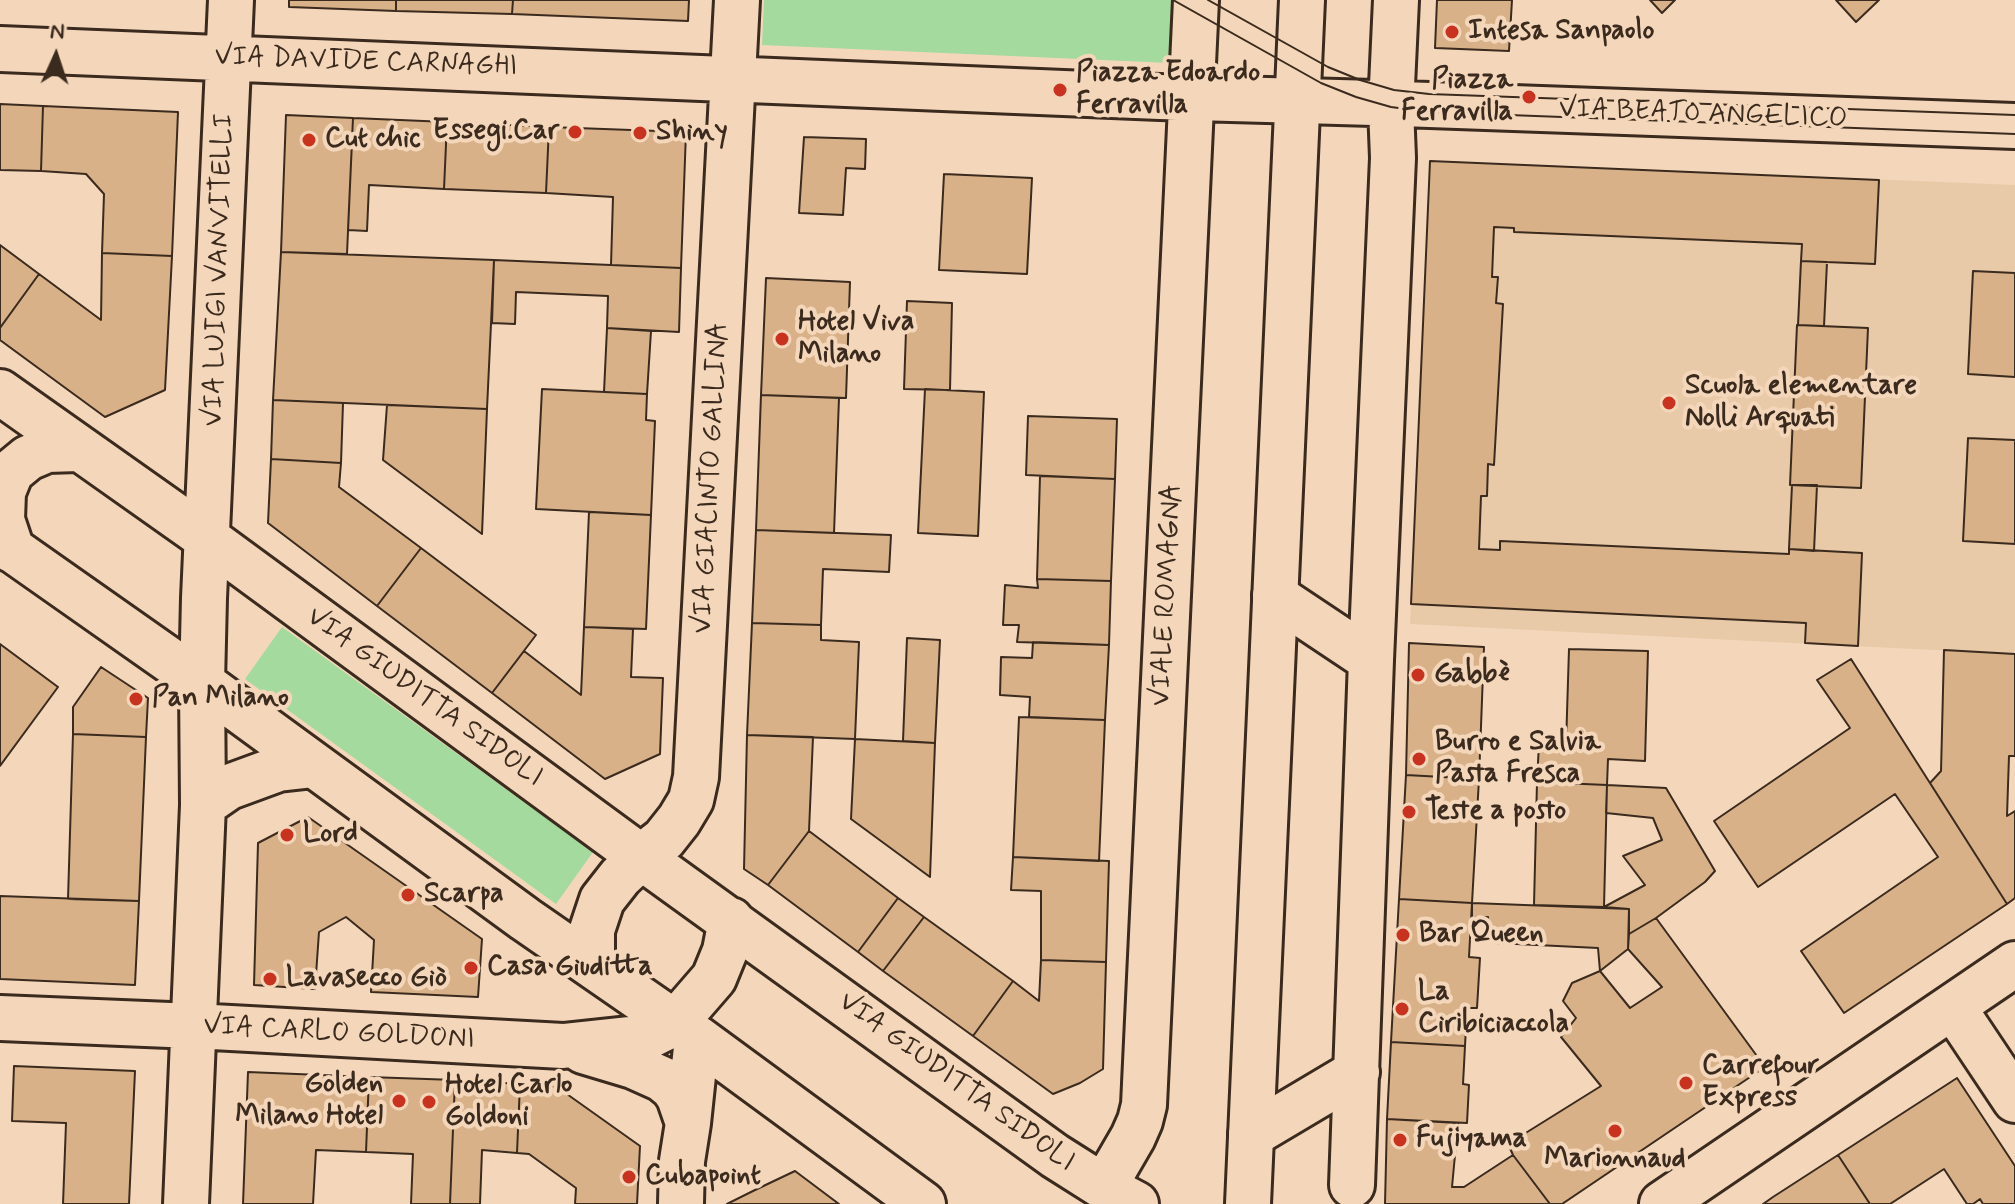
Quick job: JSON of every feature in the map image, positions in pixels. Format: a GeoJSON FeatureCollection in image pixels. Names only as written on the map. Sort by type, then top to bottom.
{"type":"FeatureCollection","features":[{"type":"Feature","properties":{"kind":"street","name":"VIA LUIGI VANVITELLI"},"geometry":{"type":"LineString","coordinates":[[208,539],[231,0]]}},
{"type":"Feature","properties":{"kind":"street"},"geometry":{"type":"LineString","coordinates":[[737,0],[733,79],[1392,104]]}},
{"type":"Feature","properties":{"kind":"street"},"geometry":{"type":"LineString","coordinates":[[1192,98],[1196,0]]}},
{"type":"Feature","properties":{"kind":"street"},"geometry":{"type":"LineString","coordinates":[[1248,1204],[1302,0]]}},
{"type":"Feature","properties":{"kind":"street"},"geometry":{"type":"LineString","coordinates":[[1352,1185],[1393,158],[1396,0]]}},
{"type":"Feature","properties":{"kind":"street","name":"VIA DAVIDE CARNAGHI"},"geometry":{"type":"LineString","coordinates":[[0,49],[733,79]]}},
{"type":"Feature","properties":{"kind":"street","name":"VIA GIACINTO GALLINA"},"geometry":{"type":"LineString","coordinates":[[641,857],[664,839],[679,820],[691,800],[696,777],[733,79]]}},
{"type":"Feature","properties":{"kind":"street","name":"VIALE ROMAGNA"},"geometry":{"type":"LineString","coordinates":[[1120,1196],[1133,1137],[1144,1105],[1192,98]]}},
{"type":"Feature","properties":{"kind":"street","name":"VIA BEATO ANGELICO"},"geometry":{"type":"LineString","coordinates":[[1392,104],[2015,126]]}},
{"type":"Feature","properties":{"kind":"street","name":"VIA GIUDITTA SIDOLI"},"geometry":{"type":"LineString","coordinates":[[0,392],[208,539],[1055,1156],[1120,1196]]}},
{"type":"Feature","properties":{"kind":"street"},"geometry":{"type":"LineString","coordinates":[[0,404],[4,418],[0,444]]}},
{"type":"Feature","properties":{"kind":"street"},"geometry":{"type":"LineString","coordinates":[[78,449],[47,450],[28,458],[11,472],[3,492],[2,520],[6,545],[202,683],[525,919],[686,1030],[923,1204]]}},
{"type":"Feature","properties":{"kind":"street"},"geometry":{"type":"LineString","coordinates":[[186,1204],[203,805],[202,683],[208,539]]}},
{"type":"Feature","properties":{"kind":"street"},"geometry":{"type":"LineString","coordinates":[[1275,596],[1371,660]]}},
{"type":"Feature","properties":{"kind":"street"},"geometry":{"type":"LineString","coordinates":[[203,805],[229,787],[278,769],[314,765]]}},
{"type":"Feature","properties":{"kind":"street"},"geometry":{"type":"LineString","coordinates":[[592,964],[592,930],[602,900],[641,857]]}},
{"type":"Feature","properties":{"kind":"street"},"geometry":{"type":"LineString","coordinates":[[681,1204],[682,1161],[688,1123],[686,1030],[714,978],[725,951],[731,920]]}},
{"type":"Feature","properties":{"kind":"street"},"geometry":{"type":"LineString","coordinates":[[1662,1204],[2015,964]]}},
{"type":"Feature","properties":{"kind":"street"},"geometry":{"type":"LineString","coordinates":[[1953,1007],[2015,1100]]}},
{"type":"Feature","properties":{"kind":"street","name":"VIA CARLO GOLDONI"},"geometry":{"type":"LineString","coordinates":[[0,1018],[563,1046],[686,1030]]}},
{"type":"Feature","properties":{"kind":"street"},"geometry":{"type":"LineString","coordinates":[[563,1046],[611,1059],[662,1079],[679,1097],[688,1123]]}},
{"type":"Feature","properties":{"kind":"street"},"geometry":{"type":"LineString","coordinates":[[1251,1135],[1357,1072]]}},
{"type":"Feature","properties":{"kind":"shaded area","name":"Scuola elementare Nolli Arquati"},"geometry":{"type":"Polygon","coordinates":[[[1430,161],[2015,185],[2015,654],[1410,624],[1430,161]]]}},
{"type":"Feature","properties":{"kind":"green space"},"geometry":{"type":"Polygon","coordinates":[[[764,0],[1173,0],[1170,63],[762,45],[764,0]]]}},
{"type":"Feature","properties":{"kind":"green space"},"geometry":{"type":"Polygon","coordinates":[[[282,627],[593,852],[556,904],[245,679],[282,627]]]}},
{"type":"Feature","properties":{"kind":"building"},"geometry":{"type":"Polygon","coordinates":[[[289,0],[396,0],[396,11],[289,7],[289,0]]]}},
{"type":"Feature","properties":{"kind":"building"},"geometry":{"type":"Polygon","coordinates":[[[396,0],[513,0],[512,14],[396,11],[396,0]]]}},
{"type":"Feature","properties":{"kind":"building"},"geometry":{"type":"Polygon","coordinates":[[[513,0],[689,0],[688,21],[512,14],[513,0]]]}},
{"type":"Feature","properties":{"kind":"building"},"geometry":{"type":"Polygon","coordinates":[[[1437,0],[1512,0],[1509,51],[1435,48],[1437,0]]]}},
{"type":"Feature","properties":{"kind":"building"},"geometry":{"type":"Polygon","coordinates":[[[1650,0],[1675,0],[1662,13],[1650,0]]]}},
{"type":"Feature","properties":{"kind":"building"},"geometry":{"type":"Polygon","coordinates":[[[1836,0],[1879,0],[1856,22],[1836,0]]]}},
{"type":"Feature","properties":{"kind":"building"},"geometry":{"type":"Polygon","coordinates":[[[0,104],[43,106],[41,171],[0,170],[0,104]]]}},
{"type":"Feature","properties":{"kind":"building"},"geometry":{"type":"Polygon","coordinates":[[[43,106],[178,112],[172,256],[102,253],[104,194],[86,174],[41,171],[43,106]]]}},
{"type":"Feature","properties":{"kind":"building"},"geometry":{"type":"Polygon","coordinates":[[[286,115],[353,118],[347,254],[281,252],[286,115]]]}},
{"type":"Feature","properties":{"kind":"building"},"geometry":{"type":"Polygon","coordinates":[[[353,118],[447,122],[444,189],[369,185],[367,231],[348,230],[353,118]]]}},
{"type":"Feature","properties":{"kind":"building"},"geometry":{"type":"Polygon","coordinates":[[[447,122],[549,127],[546,193],[444,189],[447,122]]]}},
{"type":"Feature","properties":{"kind":"building"},"geometry":{"type":"Polygon","coordinates":[[[549,127],[686,132],[681,268],[611,265],[613,197],[546,193],[549,127]]]}},
{"type":"Feature","properties":{"kind":"building"},"geometry":{"type":"Polygon","coordinates":[[[804,137],[866,139],[865,169],[846,168],[843,215],[799,213],[804,137]]]}},
{"type":"Feature","properties":{"kind":"building"},"geometry":{"type":"Polygon","coordinates":[[[1430,161],[1879,180],[1875,264],[1801,261],[1802,244],[1514,232],[1514,228],[1494,227],[1492,277],[1498,277],[1496,303],[1503,304],[1494,465],[1488,464],[1487,496],[1481,496],[1479,549],[1500,550],[1500,541],[1789,554],[1789,549],[1862,553],[1858,646],[1805,643],[1806,623],[1411,604],[1430,161]]]}},
{"type":"Feature","properties":{"kind":"building"},"geometry":{"type":"Polygon","coordinates":[[[944,174],[1032,178],[1027,274],[939,270],[944,174]]]}},
{"type":"Feature","properties":{"kind":"building"},"geometry":{"type":"Polygon","coordinates":[[[0,245],[39,274],[0,328],[0,245]]]}},
{"type":"Feature","properties":{"kind":"building"},"geometry":{"type":"Polygon","coordinates":[[[281,252],[494,260],[487,409],[273,400],[281,252]]]}},
{"type":"Feature","properties":{"kind":"building"},"geometry":{"type":"Polygon","coordinates":[[[102,253],[172,256],[165,390],[105,417],[0,340],[0,328],[39,274],[101,320],[102,253]]]}},
{"type":"Feature","properties":{"kind":"building"},"geometry":{"type":"Polygon","coordinates":[[[494,260],[681,268],[679,332],[607,328],[608,296],[516,292],[515,324],[492,323],[494,260]]]}},
{"type":"Feature","properties":{"kind":"building"},"geometry":{"type":"Polygon","coordinates":[[[1801,261],[1827,262],[1824,326],[1798,325],[1801,261]]]}},
{"type":"Feature","properties":{"kind":"building"},"geometry":{"type":"Polygon","coordinates":[[[1973,271],[2015,273],[2015,377],[1968,374],[1973,271]]]}},
{"type":"Feature","properties":{"kind":"building"},"geometry":{"type":"Polygon","coordinates":[[[766,278],[850,282],[846,398],[761,395],[766,278]]]}},
{"type":"Feature","properties":{"kind":"building"},"geometry":{"type":"Polygon","coordinates":[[[907,301],[952,303],[950,390],[904,389],[907,301]]]}},
{"type":"Feature","properties":{"kind":"building"},"geometry":{"type":"Polygon","coordinates":[[[1797,325],[1868,328],[1861,488],[1790,485],[1797,325]]]}},
{"type":"Feature","properties":{"kind":"building"},"geometry":{"type":"Polygon","coordinates":[[[607,328],[651,331],[647,394],[604,392],[607,328]]]}},
{"type":"Feature","properties":{"kind":"building"},"geometry":{"type":"Polygon","coordinates":[[[542,389],[647,394],[646,420],[655,421],[651,515],[536,509],[542,389]]]}},
{"type":"Feature","properties":{"kind":"building"},"geometry":{"type":"Polygon","coordinates":[[[925,389],[984,392],[978,536],[918,533],[925,389]]]}},
{"type":"Feature","properties":{"kind":"building"},"geometry":{"type":"Polygon","coordinates":[[[761,395],[839,398],[834,533],[756,530],[761,395]]]}},
{"type":"Feature","properties":{"kind":"building"},"geometry":{"type":"Polygon","coordinates":[[[273,400],[343,403],[341,463],[271,459],[273,400]]]}},
{"type":"Feature","properties":{"kind":"building"},"geometry":{"type":"Polygon","coordinates":[[[387,405],[487,409],[482,534],[383,460],[387,405]]]}},
{"type":"Feature","properties":{"kind":"building"},"geometry":{"type":"Polygon","coordinates":[[[1028,416],[1117,419],[1115,479],[1026,475],[1028,416]]]}},
{"type":"Feature","properties":{"kind":"building"},"geometry":{"type":"Polygon","coordinates":[[[1968,438],[2015,440],[2015,544],[1963,541],[1968,438]]]}},
{"type":"Feature","properties":{"kind":"building"},"geometry":{"type":"Polygon","coordinates":[[[271,459],[341,463],[339,487],[421,548],[377,606],[268,523],[271,459]]]}},
{"type":"Feature","properties":{"kind":"building"},"geometry":{"type":"Polygon","coordinates":[[[1040,476],[1115,479],[1111,581],[1037,579],[1040,476]]]}},
{"type":"Feature","properties":{"kind":"building"},"geometry":{"type":"Polygon","coordinates":[[[1792,485],[1817,485],[1814,551],[1789,549],[1792,485]]]}},
{"type":"Feature","properties":{"kind":"building"},"geometry":{"type":"Polygon","coordinates":[[[589,512],[651,515],[646,629],[584,627],[589,512]]]}},
{"type":"Feature","properties":{"kind":"building"},"geometry":{"type":"Polygon","coordinates":[[[756,530],[891,535],[889,572],[823,569],[821,625],[752,623],[756,530]]]}},
{"type":"Feature","properties":{"kind":"building"},"geometry":{"type":"Polygon","coordinates":[[[421,548],[536,635],[492,693],[377,606],[421,548]]]}},
{"type":"Feature","properties":{"kind":"building"},"geometry":{"type":"Polygon","coordinates":[[[1037,579],[1111,581],[1109,645],[1017,642],[1019,625],[1003,625],[1005,585],[1038,588],[1037,579]]]}},
{"type":"Feature","properties":{"kind":"building"},"geometry":{"type":"Polygon","coordinates":[[[752,623],[821,625],[821,640],[859,642],[855,739],[747,735],[752,623]]]}},
{"type":"Feature","properties":{"kind":"building"},"geometry":{"type":"Polygon","coordinates":[[[584,627],[633,629],[631,677],[663,678],[660,754],[605,779],[492,693],[524,651],[581,695],[584,627]]]}},
{"type":"Feature","properties":{"kind":"building"},"geometry":{"type":"Polygon","coordinates":[[[907,638],[940,640],[935,743],[903,741],[907,638]]]}},
{"type":"Feature","properties":{"kind":"building"},"geometry":{"type":"Polygon","coordinates":[[[1033,642],[1109,645],[1105,720],[1029,717],[1030,697],[1000,695],[1001,657],[1032,658],[1033,642]]]}},
{"type":"Feature","properties":{"kind":"building"},"geometry":{"type":"Polygon","coordinates":[[[1409,643],[1484,647],[1479,779],[1406,775],[1409,643]]]}},
{"type":"Feature","properties":{"kind":"building"},"geometry":{"type":"Polygon","coordinates":[[[0,644],[58,687],[0,766],[0,644]]]}},
{"type":"Feature","properties":{"kind":"building"},"geometry":{"type":"Polygon","coordinates":[[[1569,649],[1648,651],[1645,761],[1608,759],[1607,785],[1537,782],[1539,743],[1566,745],[1569,649]]]}},
{"type":"Feature","properties":{"kind":"building"},"geometry":{"type":"Polygon","coordinates":[[[1944,650],[2015,654],[2015,756],[2009,756],[2007,816],[2015,811],[2015,898],[2007,904],[1930,783],[1941,771],[1944,650]]]}},
{"type":"Feature","properties":{"kind":"building"},"geometry":{"type":"Polygon","coordinates":[[[1851,659],[2007,904],[1844,1013],[1801,951],[1938,857],[1895,794],[1758,887],[1714,821],[1850,728],[1817,680],[1851,659]]]}},
{"type":"Feature","properties":{"kind":"building"},"geometry":{"type":"Polygon","coordinates":[[[101,667],[148,698],[146,737],[73,734],[73,707],[101,667]]]}},
{"type":"Feature","properties":{"kind":"building"},"geometry":{"type":"Polygon","coordinates":[[[1019,717],[1105,720],[1099,861],[1013,857],[1019,717]]]}},
{"type":"Feature","properties":{"kind":"building"},"geometry":{"type":"Polygon","coordinates":[[[73,734],[146,737],[139,901],[68,899],[73,734]]]}},
{"type":"Feature","properties":{"kind":"building"},"geometry":{"type":"Polygon","coordinates":[[[747,735],[813,737],[809,831],[768,885],[744,869],[747,735]]]}},
{"type":"Feature","properties":{"kind":"building"},"geometry":{"type":"Polygon","coordinates":[[[855,739],[935,743],[930,877],[851,819],[855,739]]]}},
{"type":"Feature","properties":{"kind":"building"},"geometry":{"type":"Polygon","coordinates":[[[1406,775],[1479,779],[1472,903],[1399,899],[1406,775]]]}},
{"type":"Feature","properties":{"kind":"building"},"geometry":{"type":"Polygon","coordinates":[[[1537,782],[1607,785],[1604,907],[1534,905],[1537,782]]]}},
{"type":"Feature","properties":{"kind":"building"},"geometry":{"type":"Polygon","coordinates":[[[1607,785],[1666,788],[1715,871],[1656,918],[1629,934],[1629,909],[1604,907],[1645,885],[1623,856],[1662,840],[1653,818],[1606,813],[1607,785]]]}},
{"type":"Feature","properties":{"kind":"building"},"geometry":{"type":"Polygon","coordinates":[[[308,817],[482,939],[478,997],[371,992],[374,940],[346,917],[319,932],[315,989],[254,985],[258,843],[308,817]]]}},
{"type":"Feature","properties":{"kind":"building"},"geometry":{"type":"Polygon","coordinates":[[[809,831],[898,898],[858,952],[768,885],[809,831]]]}},
{"type":"Feature","properties":{"kind":"building"},"geometry":{"type":"Polygon","coordinates":[[[1013,857],[1109,861],[1106,962],[1041,960],[1041,891],[1011,890],[1013,857]]]}},
{"type":"Feature","properties":{"kind":"building"},"geometry":{"type":"Polygon","coordinates":[[[0,896],[139,901],[135,985],[0,979],[0,896]]]}},
{"type":"Feature","properties":{"kind":"building"},"geometry":{"type":"Polygon","coordinates":[[[898,898],[924,917],[883,971],[858,952],[898,898]]]}},
{"type":"Feature","properties":{"kind":"building"},"geometry":{"type":"Polygon","coordinates":[[[1399,899],[1472,903],[1469,957],[1480,958],[1477,1008],[1467,1008],[1465,1046],[1391,1042],[1399,899]]]}},
{"type":"Feature","properties":{"kind":"building"},"geometry":{"type":"Polygon","coordinates":[[[1472,903],[1629,909],[1628,949],[1600,971],[1598,948],[1496,943],[1489,935],[1488,917],[1472,918],[1472,903]]]}},
{"type":"Feature","properties":{"kind":"building"},"geometry":{"type":"Polygon","coordinates":[[[924,917],[1013,981],[973,1036],[883,971],[924,917]]]}},
{"type":"Feature","properties":{"kind":"building"},"geometry":{"type":"Polygon","coordinates":[[[1656,918],[1765,1067],[1562,1204],[1550,1204],[1508,1144],[1601,1086],[1561,1037],[1576,1018],[1563,1001],[1572,983],[1600,971],[1630,1008],[1662,987],[1628,949],[1629,934],[1656,918]]]}},
{"type":"Feature","properties":{"kind":"building"},"geometry":{"type":"Polygon","coordinates":[[[1041,960],[1106,962],[1103,1069],[1053,1094],[973,1036],[1013,981],[1039,1001],[1041,960]]]}},
{"type":"Feature","properties":{"kind":"building"},"geometry":{"type":"Polygon","coordinates":[[[1391,1042],[1465,1046],[1463,1084],[1469,1085],[1467,1123],[1387,1119],[1391,1042]]]}},
{"type":"Feature","properties":{"kind":"building"},"geometry":{"type":"Polygon","coordinates":[[[14,1066],[135,1071],[129,1204],[63,1204],[66,1123],[12,1121],[14,1066]]]}},
{"type":"Feature","properties":{"kind":"building"},"geometry":{"type":"Polygon","coordinates":[[[248,1072],[369,1077],[366,1152],[316,1150],[313,1204],[243,1204],[248,1072]]]}},
{"type":"Feature","properties":{"kind":"building"},"geometry":{"type":"Polygon","coordinates":[[[369,1077],[455,1080],[450,1204],[411,1204],[413,1154],[366,1152],[369,1077]]]}},
{"type":"Feature","properties":{"kind":"building"},"geometry":{"type":"Polygon","coordinates":[[[1957,1078],[2015,1166],[2015,1204],[1983,1204],[1980,1199],[1967,1204],[1944,1169],[1890,1204],[1870,1204],[1838,1155],[1957,1078]]]}},
{"type":"Feature","properties":{"kind":"building"},"geometry":{"type":"Polygon","coordinates":[[[455,1080],[520,1084],[517,1153],[482,1150],[480,1204],[450,1204],[455,1080]]]}},
{"type":"Feature","properties":{"kind":"building"},"geometry":{"type":"Polygon","coordinates":[[[520,1084],[557,1087],[640,1146],[637,1204],[575,1204],[576,1188],[529,1154],[517,1153],[520,1084]]]}},
{"type":"Feature","properties":{"kind":"building"},"geometry":{"type":"Polygon","coordinates":[[[1387,1119],[1458,1123],[1452,1187],[1464,1187],[1513,1155],[1550,1204],[1385,1204],[1387,1119]]]}},
{"type":"Feature","properties":{"kind":"building"},"geometry":{"type":"Polygon","coordinates":[[[1838,1155],[1870,1204],[1763,1204],[1773,1197],[1838,1155]]]}},
{"type":"Feature","properties":{"kind":"building"},"geometry":{"type":"Polygon","coordinates":[[[795,1171],[839,1204],[727,1204],[755,1190],[795,1171]]]}},
{"type":"Feature","properties":{"kind":"tram line"},"geometry":{"type":"LineString","coordinates":[[1173,0],[1321,83],[1391,107],[1429,112],[2015,134]]}},
{"type":"Feature","properties":{"kind":"tram line"},"geometry":{"type":"LineString","coordinates":[[1208,0],[1328,67],[1394,90],[1429,94],[2015,115]]}},
{"type":"Feature","properties":{"kind":"place","name":"Intesa Sanpaolo"},"geometry":{"type":"Point","coordinates":[1452,32]}},
{"type":"Feature","properties":{"kind":"place","name":"Piazza Edoardo Ferravilla"},"geometry":{"type":"Point","coordinates":[1060,90]}},
{"type":"Feature","properties":{"kind":"place","name":"Piazza Ferravilla"},"geometry":{"type":"Point","coordinates":[1529,97]}},
{"type":"Feature","properties":{"kind":"place","name":"Essegi.Car"},"geometry":{"type":"Point","coordinates":[575,132]}},
{"type":"Feature","properties":{"kind":"place","name":"Shiny"},"geometry":{"type":"Point","coordinates":[640,133]}},
{"type":"Feature","properties":{"kind":"place","name":"Cut chic"},"geometry":{"type":"Point","coordinates":[309,140]}},
{"type":"Feature","properties":{"kind":"place","name":"Hotel Viva Milano"},"geometry":{"type":"Point","coordinates":[782,339]}},
{"type":"Feature","properties":{"kind":"place","name":"Scuola elementare Nolli Arquati"},"geometry":{"type":"Point","coordinates":[1669,403]}},
{"type":"Feature","properties":{"kind":"place","name":"Gabbè"},"geometry":{"type":"Point","coordinates":[1418,675]}},
{"type":"Feature","properties":{"kind":"place","name":"Pan Milano"},"geometry":{"type":"Point","coordinates":[136,699]}},
{"type":"Feature","properties":{"kind":"place","name":"Burro e Salvia Pasta Fresca"},"geometry":{"type":"Point","coordinates":[1419,759]}},
{"type":"Feature","properties":{"kind":"place","name":"Teste a posto"},"geometry":{"type":"Point","coordinates":[1409,812]}},
{"type":"Feature","properties":{"kind":"place","name":"Lord"},"geometry":{"type":"Point","coordinates":[287,835]}},
{"type":"Feature","properties":{"kind":"place","name":"Scarpa"},"geometry":{"type":"Point","coordinates":[408,895]}},
{"type":"Feature","properties":{"kind":"place","name":"Bar Queen"},"geometry":{"type":"Point","coordinates":[1403,935]}},
{"type":"Feature","properties":{"kind":"place","name":"Casa Giuditta"},"geometry":{"type":"Point","coordinates":[471,968]}},
{"type":"Feature","properties":{"kind":"place","name":"Lavasecco Giò"},"geometry":{"type":"Point","coordinates":[270,979]}},
{"type":"Feature","properties":{"kind":"place","name":"La Ciribiciaccola"},"geometry":{"type":"Point","coordinates":[1402,1009]}},
{"type":"Feature","properties":{"kind":"place","name":"Carrefour Express"},"geometry":{"type":"Point","coordinates":[1686,1083]}},
{"type":"Feature","properties":{"kind":"place","name":"Golden Milano Hotel"},"geometry":{"type":"Point","coordinates":[399,1101]}},
{"type":"Feature","properties":{"kind":"place","name":"Hotel Carlo Goldoni"},"geometry":{"type":"Point","coordinates":[429,1102]}},
{"type":"Feature","properties":{"kind":"place","name":"Marionnaud"},"geometry":{"type":"Point","coordinates":[1615,1131]}},
{"type":"Feature","properties":{"kind":"place","name":"Fujiyama"},"geometry":{"type":"Point","coordinates":[1400,1140]}},
{"type":"Feature","properties":{"kind":"place","name":"Cubapoint"},"geometry":{"type":"Point","coordinates":[629,1177]}}]}
